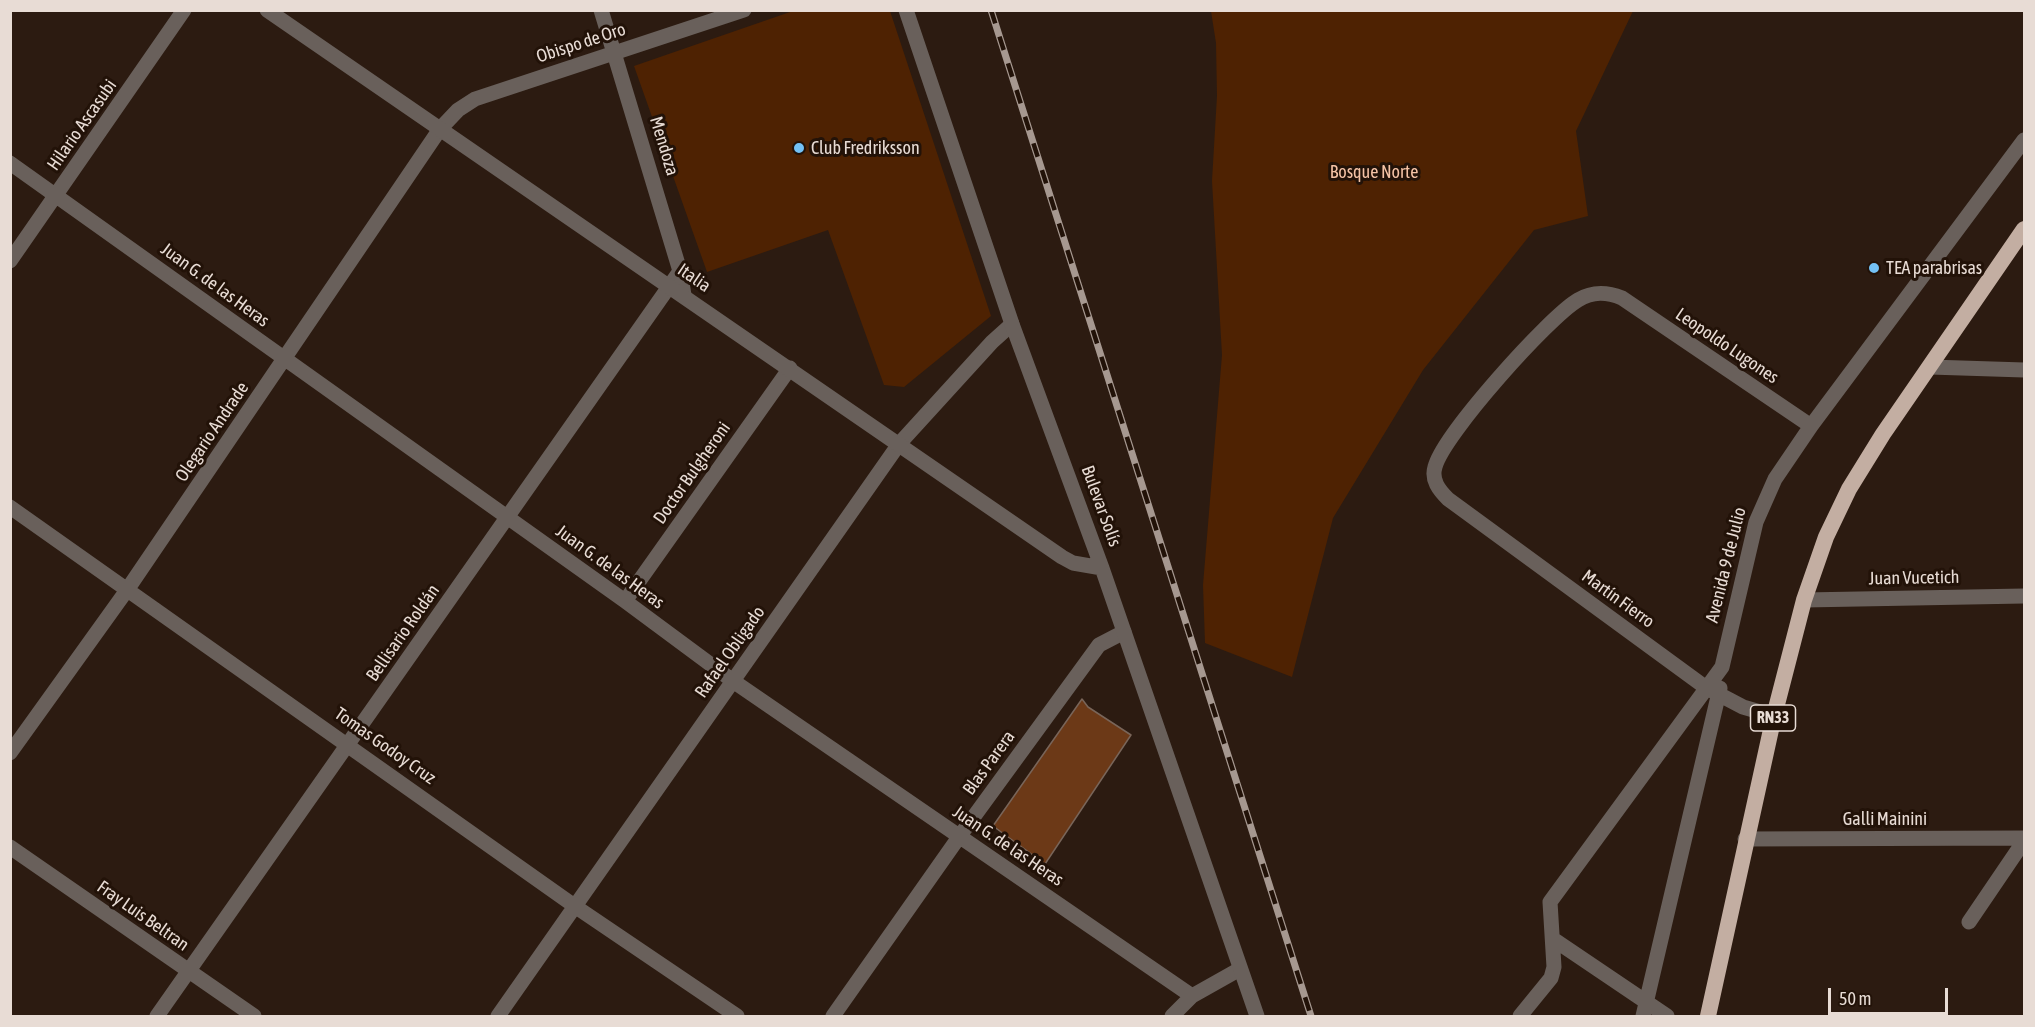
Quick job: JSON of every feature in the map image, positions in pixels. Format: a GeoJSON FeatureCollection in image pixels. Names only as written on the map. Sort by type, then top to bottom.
{"type":"FeatureCollection","features":[{"type":"Feature","properties":{"kind":"highway","name":"RN33"},"geometry":{"type":"LineString","coordinates":[[1708,1017],[1773,716],[1804,600],[1826,537],[1849,489],[1930,366],[2025,229]]}},
{"type":"Feature","properties":{"kind":"street","name":"Hilario Ascasubi"},"geometry":{"type":"LineString","coordinates":[[10,261],[184,10]]}},
{"type":"Feature","properties":{"kind":"street","name":"Italia"},"geometry":{"type":"LineString","coordinates":[[267,10],[670,285],[1062,557],[1073,562],[1102,568]]}},
{"type":"Feature","properties":{"kind":"street","name":"Mendoza"},"geometry":{"type":"LineString","coordinates":[[601,10],[680,271],[684,295]]}},
{"type":"Feature","properties":{"kind":"street","name":"Obispo de Oro"},"geometry":{"type":"LineString","coordinates":[[440,129],[458,110],[475,99],[744,10]]}},
{"type":"Feature","properties":{"kind":"street","name":"Bulevar Solís"},"geometry":{"type":"LineString","coordinates":[[906,10],[1012,324],[1102,568],[1257,1017]]}},
{"type":"Feature","properties":{"kind":"street","name":"Olegario Andrade"},"geometry":{"type":"LineString","coordinates":[[10,753],[127,590],[440,129]]}},
{"type":"Feature","properties":{"kind":"street","name":"Avenida 9 de Julio"},"geometry":{"type":"LineString","coordinates":[[1520,1017],[1551,978],[1554,967],[1550,902],[1705,687],[1722,667],[1763,501],[1811,426],[2024,142]]}},
{"type":"Feature","properties":{"kind":"street","name":"Juan G. de las Heras"},"geometry":{"type":"LineString","coordinates":[[10,164],[625,601],[733,681],[1192,996]]}},
{"type":"Feature","properties":{"kind":"street","name":"Bellisario Roldán"},"geometry":{"type":"LineString","coordinates":[[157,1017],[680,271]]}},
{"type":"Feature","properties":{"kind":"street","name":"Leopoldo Lugones"},"geometry":{"type":"LineString","coordinates":[[1448,499],[1435,481],[1434,468],[1443,449],[1465,418],[1525,349],[1577,300],[1595,293],[1608,293],[1622,298],[1811,426]]}},
{"type":"Feature","properties":{"kind":"street","name":"Rafael Obligado"},"geometry":{"type":"LineString","coordinates":[[498,1017],[899,444],[992,342],[1012,324]]}},
{"type":"Feature","properties":{"kind":"street"},"geometry":{"type":"LineString","coordinates":[[1930,366],[2025,370]]}},
{"type":"Feature","properties":{"kind":"street","name":"Doctor Bulgheroni"},"geometry":{"type":"LineString","coordinates":[[625,601],[790,368]]}},
{"type":"Feature","properties":{"kind":"street","name":"Martín Fierro"},"geometry":{"type":"LineString","coordinates":[[1448,499],[1705,687],[1743,707],[1773,716]]}},
{"type":"Feature","properties":{"kind":"street","name":"Tomas Godoy Cruz"},"geometry":{"type":"LineString","coordinates":[[10,507],[576,907],[737,1017]]}},
{"type":"Feature","properties":{"kind":"street","name":"Juan Vucetich"},"geometry":{"type":"LineString","coordinates":[[1804,600],[2025,596]]}},
{"type":"Feature","properties":{"kind":"street","name":"Blas Parera"},"geometry":{"type":"LineString","coordinates":[[833,1017],[959,837],[1099,645],[1124,632]]}},
{"type":"Feature","properties":{"kind":"street"},"geometry":{"type":"LineString","coordinates":[[1645,1009],[1720,696],[1722,667]]}},
{"type":"Feature","properties":{"kind":"street","name":"Galli Mainini"},"geometry":{"type":"LineString","coordinates":[[1745,839],[2025,839]]}},
{"type":"Feature","properties":{"kind":"street"},"geometry":{"type":"LineString","coordinates":[[1968,922],[2025,839]]}},
{"type":"Feature","properties":{"kind":"street","name":"Fray Luis Beltran"},"geometry":{"type":"LineString","coordinates":[[10,847],[254,1017]]}},
{"type":"Feature","properties":{"kind":"street"},"geometry":{"type":"LineString","coordinates":[[1553,939],[1645,1009],[1667,1017]]}},
{"type":"Feature","properties":{"kind":"street"},"geometry":{"type":"LineString","coordinates":[[1172,1017],[1192,996],[1240,969]]}},
{"type":"Feature","properties":{"kind":"green space","name":"Club Fredriksson"},"geometry":{"type":"Polygon","coordinates":[[[793,11],[890,11],[991,316],[904,387],[884,385],[828,230],[707,272],[634,66],[793,11]]]}},
{"type":"Feature","properties":{"kind":"green space","name":"Bosque Norte"},"geometry":{"type":"Polygon","coordinates":[[[1211,11],[1633,11],[1576,131],[1588,216],[1534,230],[1423,370],[1333,518],[1292,677],[1205,643],[1203,585],[1222,355],[1212,181],[1217,96],[1216,43],[1211,11]]]}},
{"type":"Feature","properties":{"kind":"building"},"geometry":{"type":"Polygon","coordinates":[[[1082,699],[1088,707],[1131,735],[1045,864],[993,826],[1082,699]]]}},
{"type":"Feature","properties":{"kind":"railway"},"geometry":{"type":"LineString","coordinates":[[991,10],[1311,1016]]}},
{"type":"Feature","properties":{"kind":"place","name":"Club Fredriksson"},"geometry":{"type":"Point","coordinates":[799,148]}},
{"type":"Feature","properties":{"kind":"place","name":"TEA parabrisas"},"geometry":{"type":"Point","coordinates":[1874,268]}}]}
